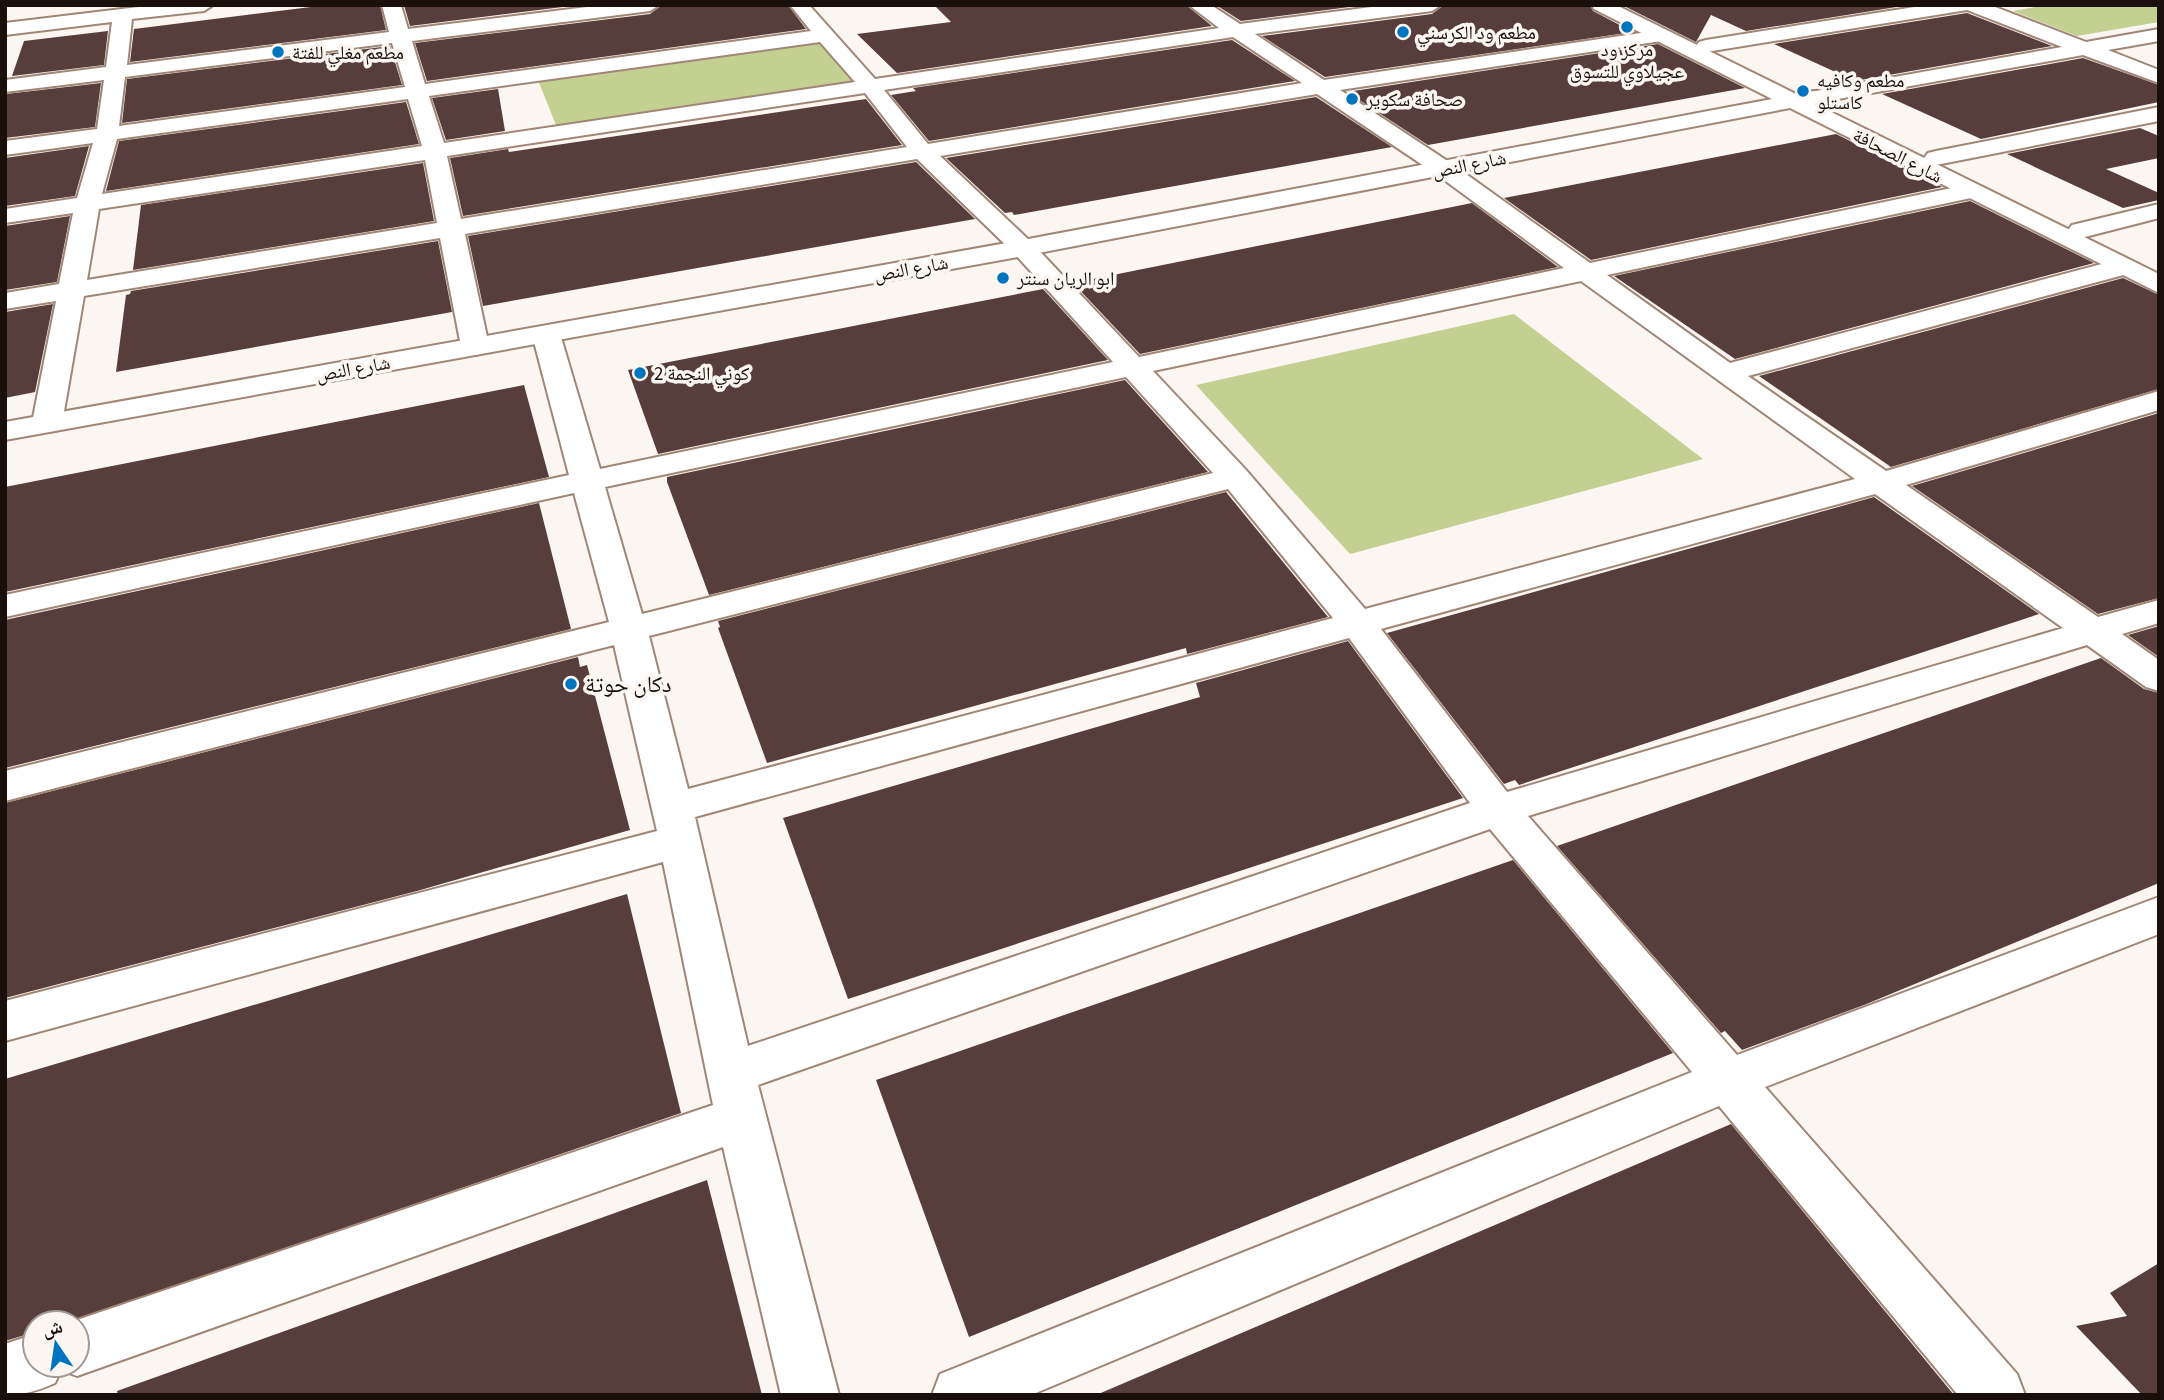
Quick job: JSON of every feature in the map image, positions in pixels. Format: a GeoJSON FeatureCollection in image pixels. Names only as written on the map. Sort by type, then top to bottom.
{"type":"FeatureCollection","features":[{"type":"Feature","properties":{"kind":"street"},"geometry":{"type":"LineString","coordinates":[[5,29],[204,5]]}},
{"type":"Feature","properties":{"kind":"street"},"geometry":{"type":"LineString","coordinates":[[391,5],[435,152],[475,346]]}},
{"type":"Feature","properties":{"kind":"street"},"geometry":{"type":"LineString","coordinates":[[5,86],[650,5]]}},
{"type":"Feature","properties":{"kind":"street"},"geometry":{"type":"LineString","coordinates":[[799,5],[923,152],[1023,248],[1235,477],[1356,622],[1498,810],[1996,1395]]}},
{"type":"Feature","properties":{"kind":"street"},"geometry":{"type":"LineString","coordinates":[[1198,5],[1444,169],[1725,373],[2159,678]]}},
{"type":"Feature","properties":{"kind":"street"},"geometry":{"type":"LineString","coordinates":[[5,216],[1236,31],[1432,5]]}},
{"type":"Feature","properties":{"kind":"street","name":"شارع الصحافة"},"geometry":{"type":"LineString","coordinates":[[1601,5],[1661,36],[1936,158],[2159,268]]}},
{"type":"Feature","properties":{"kind":"street","name":"شارع الصحافة"},"geometry":{"type":"LineString","coordinates":[[1623,5],[1706,46],[1971,191],[2159,285]]}},
{"type":"Feature","properties":{"kind":"street"},"geometry":{"type":"LineString","coordinates":[[1706,46],[1964,5]]}},
{"type":"Feature","properties":{"kind":"street"},"geometry":{"type":"LineString","coordinates":[[1972,5],[2159,77]]}},
{"type":"Feature","properties":{"kind":"street"},"geometry":{"type":"LineString","coordinates":[[47,423],[87,205],[107,134],[123,15]]}},
{"type":"Feature","properties":{"kind":"street"},"geometry":{"type":"LineString","coordinates":[[5,148],[826,35]]}},
{"type":"Feature","properties":{"kind":"street","name":"شارع النص"},"geometry":{"type":"LineString","coordinates":[[5,431],[1023,248],[2159,35]]}},
{"type":"Feature","properties":{"kind":"street"},"geometry":{"type":"LineString","coordinates":[[5,301],[1319,87],[1661,36]]}},
{"type":"Feature","properties":{"kind":"street"},"geometry":{"type":"LineString","coordinates":[[1936,158],[2159,114]]}},
{"type":"Feature","properties":{"kind":"street"},"geometry":{"type":"LineString","coordinates":[[5,606],[587,481],[1971,191]]}},
{"type":"Feature","properties":{"kind":"street"},"geometry":{"type":"LineString","coordinates":[[2081,230],[2159,211]]}},
{"type":"Feature","properties":{"kind":"street"},"geometry":{"type":"LineString","coordinates":[[1725,373],[2122,267]]}},
{"type":"Feature","properties":{"kind":"street"},"geometry":{"type":"LineString","coordinates":[[546,334],[629,631],[677,825],[736,1096],[810,1395]]}},
{"type":"Feature","properties":{"kind":"street"},"geometry":{"type":"LineString","coordinates":[[5,1021],[677,825],[1356,622],[1882,482],[2159,400]]}},
{"type":"Feature","properties":{"kind":"street"},"geometry":{"type":"LineString","coordinates":[[5,786],[1235,477]]}},
{"type":"Feature","properties":{"kind":"street"},"geometry":{"type":"LineString","coordinates":[[91,1343],[736,1096],[1498,810],[2159,611]]}},
{"type":"Feature","properties":{"kind":"street"},"geometry":{"type":"LineString","coordinates":[[961,1395],[1728,1080],[2159,915]]}},
{"type":"Feature","properties":{"kind":"green space"},"geometry":{"type":"Polygon","coordinates":[[[2046,5],[2159,5],[2159,22],[2077,36],[2013,11],[2046,5]]]}},
{"type":"Feature","properties":{"kind":"green space"},"geometry":{"type":"Polygon","coordinates":[[[822,41],[858,86],[558,130],[538,80],[822,41]]]}},
{"type":"Feature","properties":{"kind":"green space"},"geometry":{"type":"Polygon","coordinates":[[[1514,314],[1703,459],[1350,554],[1196,385],[1514,314]]]}},
{"type":"Feature","properties":{"kind":"building"},"geometry":{"type":"Polygon","coordinates":[[[327,5],[380,5],[386,30],[130,62],[134,29],[327,5]]]}},
{"type":"Feature","properties":{"kind":"building"},"geometry":{"type":"Polygon","coordinates":[[[404,5],[579,5],[410,26],[404,5]]]}},
{"type":"Feature","properties":{"kind":"building"},"geometry":{"type":"Polygon","coordinates":[[[662,5],[788,5],[806,29],[427,81],[415,43],[650,14],[662,5]]]}},
{"type":"Feature","properties":{"kind":"building"},"geometry":{"type":"Polygon","coordinates":[[[934,5],[1186,5],[1212,26],[897,73],[857,34],[951,22],[934,5]]]}},
{"type":"Feature","properties":{"kind":"building"},"geometry":{"type":"Polygon","coordinates":[[[1216,5],[1365,5],[1241,21],[1216,5]]]}},
{"type":"Feature","properties":{"kind":"building"},"geometry":{"type":"Polygon","coordinates":[[[1444,5],[1590,5],[1593,11],[1633,32],[1325,77],[1262,36],[1432,14],[1444,5]]]}},
{"type":"Feature","properties":{"kind":"building"},"geometry":{"type":"Polygon","coordinates":[[[1622,5],[1909,5],[1746,31],[1711,15],[1696,42],[1622,5]]]}},
{"type":"Feature","properties":{"kind":"building"},"geometry":{"type":"Polygon","coordinates":[[[1967,13],[2052,46],[1855,81],[1774,44],[1967,13]]]}},
{"type":"Feature","properties":{"kind":"building"},"geometry":{"type":"Polygon","coordinates":[[[108,31],[104,65],[12,76],[24,41],[108,31]]]}},
{"type":"Feature","properties":{"kind":"building"},"geometry":{"type":"Polygon","coordinates":[[[1232,40],[1295,81],[929,141],[891,95],[916,91],[913,88],[1232,40]]]}},
{"type":"Feature","properties":{"kind":"building"},"geometry":{"type":"Polygon","coordinates":[[[1658,44],[1745,88],[1428,145],[1347,92],[1658,44]]]}},
{"type":"Feature","properties":{"kind":"building"},"geometry":{"type":"Polygon","coordinates":[[[390,46],[402,85],[122,123],[127,79],[390,46]]]}},
{"type":"Feature","properties":{"kind":"building"},"geometry":{"type":"Polygon","coordinates":[[[2083,58],[2159,85],[2159,102],[1981,139],[1882,94],[2083,58]]]}},
{"type":"Feature","properties":{"kind":"building"},"geometry":{"type":"Polygon","coordinates":[[[101,83],[95,127],[5,138],[6,94],[101,83]]]}},
{"type":"Feature","properties":{"kind":"building"},"geometry":{"type":"Polygon","coordinates":[[[498,89],[505,131],[446,140],[432,98],[498,89]]]}},
{"type":"Feature","properties":{"kind":"building"},"geometry":{"type":"Polygon","coordinates":[[[1316,97],[1392,147],[1014,215],[1012,212],[1005,213],[946,158],[1316,97]]]}},
{"type":"Feature","properties":{"kind":"building"},"geometry":{"type":"Polygon","coordinates":[[[866,99],[902,145],[463,216],[450,158],[508,149],[509,152],[866,99]]]}},
{"type":"Feature","properties":{"kind":"building"},"geometry":{"type":"Polygon","coordinates":[[[406,102],[419,144],[106,191],[119,141],[406,102]]]}},
{"type":"Feature","properties":{"kind":"building"},"geometry":{"type":"Polygon","coordinates":[[[2140,128],[2159,136],[2159,158],[2106,169],[2159,193],[2159,200],[2123,208],[2007,154],[2140,128]]]}},
{"type":"Feature","properties":{"kind":"building"},"geometry":{"type":"Polygon","coordinates":[[[1836,134],[1942,187],[1591,260],[1504,198],[1836,134]]]}},
{"type":"Feature","properties":{"kind":"building"},"geometry":{"type":"Polygon","coordinates":[[[89,146],[75,196],[5,206],[5,158],[89,146]]]}},
{"type":"Feature","properties":{"kind":"building"},"geometry":{"type":"Polygon","coordinates":[[[916,162],[975,219],[483,306],[468,236],[916,162]]]}},
{"type":"Feature","properties":{"kind":"building"},"geometry":{"type":"Polygon","coordinates":[[[423,163],[434,221],[133,270],[141,205],[423,163]]]}},
{"type":"Feature","properties":{"kind":"building"},"geometry":{"type":"Polygon","coordinates":[[[1970,201],[2094,263],[1735,359],[1614,276],[1970,201]]]}},
{"type":"Feature","properties":{"kind":"building"},"geometry":{"type":"Polygon","coordinates":[[[1472,203],[1558,267],[1140,354],[1073,283],[1472,203]]]}},
{"type":"Feature","properties":{"kind":"building"},"geometry":{"type":"Polygon","coordinates":[[[70,216],[57,282],[5,290],[5,226],[70,216]]]}},
{"type":"Feature","properties":{"kind":"building"},"geometry":{"type":"Polygon","coordinates":[[[438,241],[452,312],[116,372],[126,295],[131,291],[438,241]]]}},
{"type":"Feature","properties":{"kind":"building"},"geometry":{"type":"Polygon","coordinates":[[[2123,278],[2159,295],[2159,389],[1891,467],[1759,376],[2123,278]]]}},
{"type":"Feature","properties":{"kind":"building"},"geometry":{"type":"Polygon","coordinates":[[[1043,289],[1108,360],[658,454],[628,370],[1043,289]]]}},
{"type":"Feature","properties":{"kind":"building"},"geometry":{"type":"Polygon","coordinates":[[[53,304],[35,392],[5,398],[5,312],[53,304]]]}},
{"type":"Feature","properties":{"kind":"building"},"geometry":{"type":"Polygon","coordinates":[[[1125,380],[1208,472],[709,595],[667,482],[667,477],[1125,380]]]}},
{"type":"Feature","properties":{"kind":"building"},"geometry":{"type":"Polygon","coordinates":[[[524,385],[549,477],[5,592],[5,487],[524,385]]]}},
{"type":"Feature","properties":{"kind":"building"},"geometry":{"type":"Polygon","coordinates":[[[2159,413],[2159,598],[2098,614],[1912,486],[2159,413]]]}},
{"type":"Feature","properties":{"kind":"building"},"geometry":{"type":"Polygon","coordinates":[[[1226,492],[1328,617],[1187,654],[1186,648],[767,763],[718,628],[718,621],[1226,492]]]}},
{"type":"Feature","properties":{"kind":"building"},"geometry":{"type":"Polygon","coordinates":[[[1874,497],[2039,614],[1519,785],[1515,780],[1504,784],[1387,633],[1874,497]]]}},
{"type":"Feature","properties":{"kind":"building"},"geometry":{"type":"Polygon","coordinates":[[[539,503],[571,629],[5,768],[5,620],[539,503]]]}},
{"type":"Feature","properties":{"kind":"building"},"geometry":{"type":"Polygon","coordinates":[[[2159,626],[2159,657],[2128,635],[2159,626]]]}},
{"type":"Feature","properties":{"kind":"building"},"geometry":{"type":"Polygon","coordinates":[[[1348,641],[1463,798],[848,999],[783,818],[1200,697],[1196,683],[1348,641]]]}},
{"type":"Feature","properties":{"kind":"building"},"geometry":{"type":"Polygon","coordinates":[[[578,657],[580,667],[587,665],[630,830],[417,891],[5,998],[5,803],[578,657]]]}},
{"type":"Feature","properties":{"kind":"building"},"geometry":{"type":"Polygon","coordinates":[[[2101,658],[2144,689],[2159,693],[2159,883],[1864,1005],[1742,1050],[1725,1031],[1721,1033],[1557,846],[2101,658]]]}},
{"type":"Feature","properties":{"kind":"building"},"geometry":{"type":"Polygon","coordinates":[[[1513,860],[1673,1053],[969,1337],[876,1080],[1513,860]]]}},
{"type":"Feature","properties":{"kind":"building"},"geometry":{"type":"Polygon","coordinates":[[[627,894],[681,1113],[91,1314],[91,1309],[21,1309],[21,1336],[5,1341],[5,1079],[627,894]]]}},
{"type":"Feature","properties":{"kind":"building"},"geometry":{"type":"Polygon","coordinates":[[[1731,1124],[1954,1395],[1096,1395],[1399,1266],[1731,1124]]]}},
{"type":"Feature","properties":{"kind":"building"},"geometry":{"type":"Polygon","coordinates":[[[707,1180],[762,1395],[118,1395],[117,1391],[707,1180]]]}},
{"type":"Feature","properties":{"kind":"building"},"geometry":{"type":"Polygon","coordinates":[[[2159,1263],[2159,1395],[2142,1395],[2076,1326],[2127,1316],[2110,1293],[2159,1263]]]}},
{"type":"Feature","properties":{"kind":"place","name":"مركز ود عجيلاوي للتسوق"},"geometry":{"type":"Point","coordinates":[1627,27]}},
{"type":"Feature","properties":{"kind":"place","name":"مطعم ود الكرسني"},"geometry":{"type":"Point","coordinates":[1403,32]}},
{"type":"Feature","properties":{"kind":"place","name":"مطعم مغلي للفتة"},"geometry":{"type":"Point","coordinates":[278,52]}},
{"type":"Feature","properties":{"kind":"place","name":"مطعم وكافيه كاستلو"},"geometry":{"type":"Point","coordinates":[1803,91]}},
{"type":"Feature","properties":{"kind":"place","name":"صحافة سكوير"},"geometry":{"type":"Point","coordinates":[1352,99]}},
{"type":"Feature","properties":{"kind":"place","name":"ابو الريان سنتر"},"geometry":{"type":"Point","coordinates":[1003,278]}},
{"type":"Feature","properties":{"kind":"place","name":"كوني النجمة 2"},"geometry":{"type":"Point","coordinates":[640,373]}},
{"type":"Feature","properties":{"kind":"place","name":"دكان حوتة"},"geometry":{"type":"Point","coordinates":[571,684]}}]}
